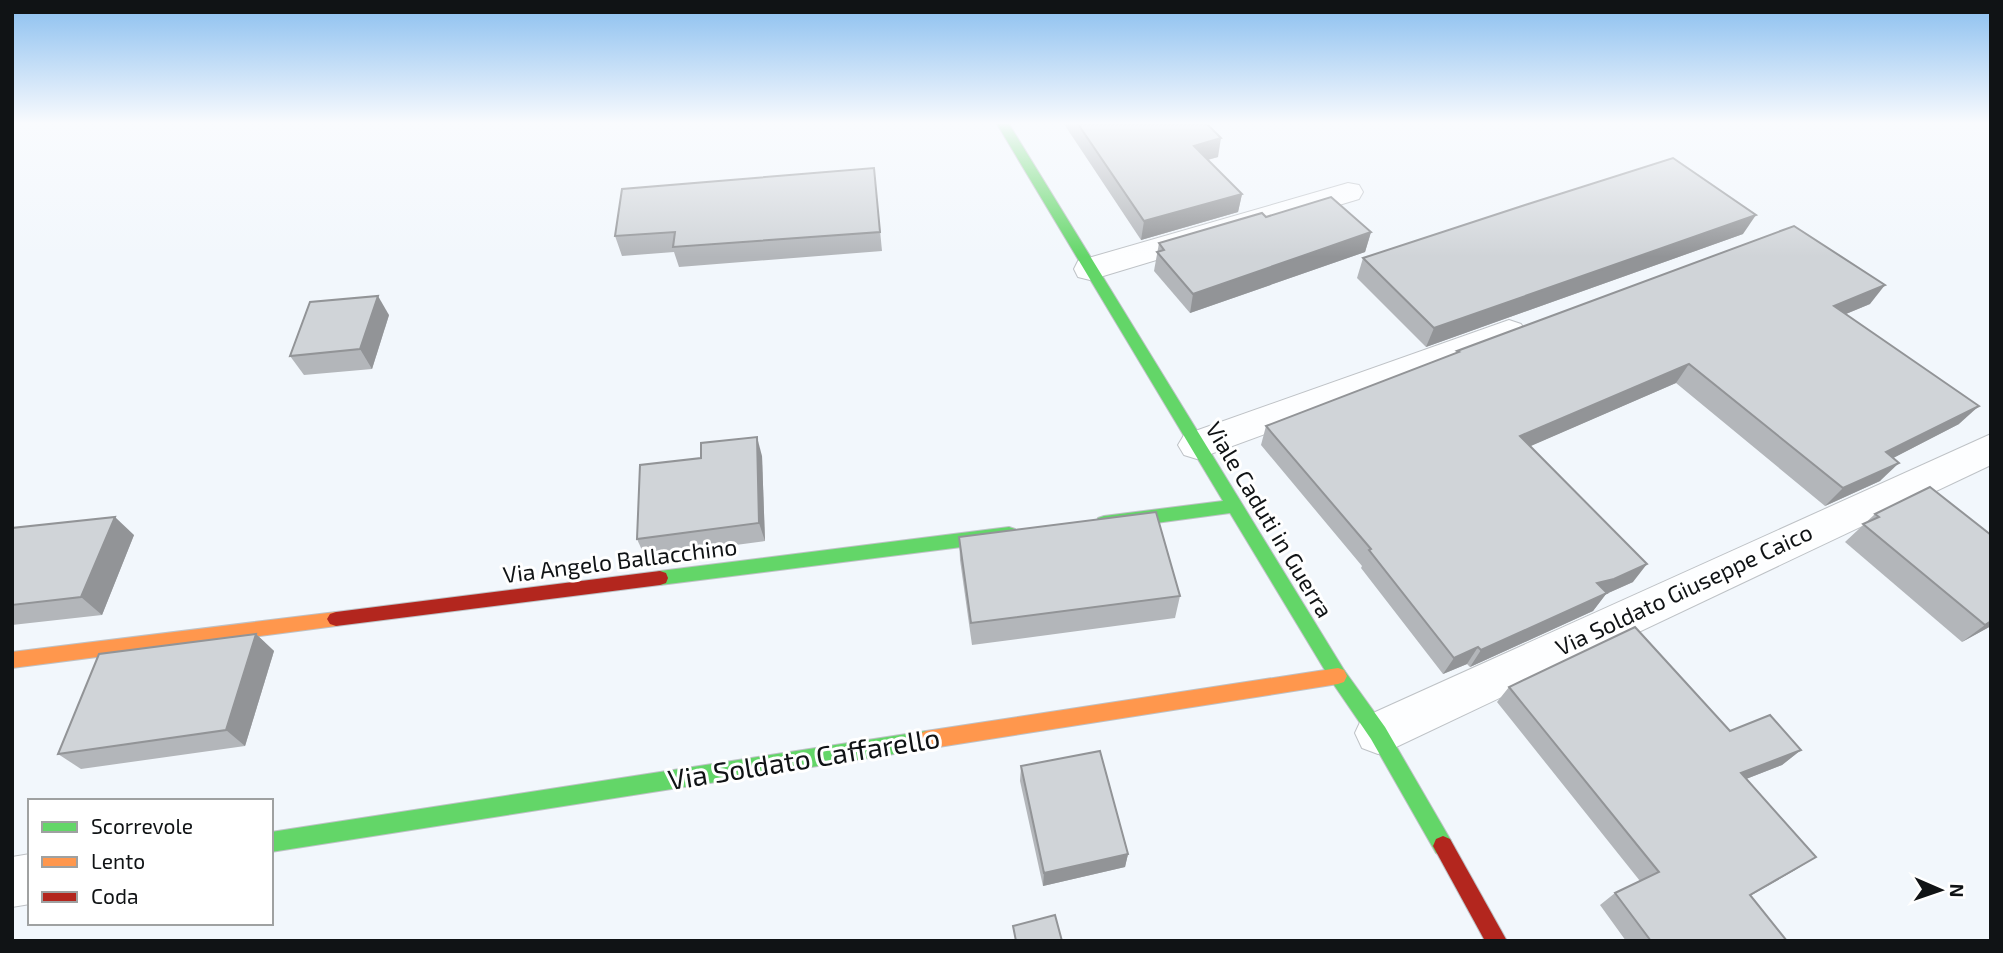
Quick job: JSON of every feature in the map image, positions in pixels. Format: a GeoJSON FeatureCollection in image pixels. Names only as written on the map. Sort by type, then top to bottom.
{"type":"FeatureCollection","features":[{"type":"Feature","properties":{"kind":"street","name":"Viale Caduti in Guerra"},"geometry":{"type":"LineString","coordinates":[[1030,168],[1338,676],[1378,733],[1497,941]]}},
{"type":"Feature","properties":{"kind":"street"},"geometry":{"type":"LineString","coordinates":[[1090,269],[1348,192]]}},
{"type":"Feature","properties":{"kind":"street"},"geometry":{"type":"LineString","coordinates":[[1197,445],[1536,322]]}},
{"type":"Feature","properties":{"kind":"street","name":"Via Soldato Giuseppe Caico"},"geometry":{"type":"LineString","coordinates":[[1378,733],[1991,448]]}},
{"type":"Feature","properties":{"kind":"street"},"geometry":{"type":"LineString","coordinates":[[1081,526],[1234,506]]}},
{"type":"Feature","properties":{"kind":"street","name":"Via Angelo Ballacchino"},"geometry":{"type":"LineString","coordinates":[[12,660],[1025,533]]}},
{"type":"Feature","properties":{"kind":"street","name":"Via Soldato Caffarello"},"geometry":{"type":"LineString","coordinates":[[273,842],[1338,676]]}},
{"type":"Feature","properties":{"kind":"building"},"geometry":{"type":"Polygon","coordinates":[[[874,168],[880,232],[673,247],[675,232],[615,236],[622,189],[874,168]]]}},
{"type":"Feature","properties":{"kind":"building"},"geometry":{"type":"Polygon","coordinates":[[[1108,168],[1216,168],[1242,194],[1144,221],[1108,168]]]}},
{"type":"Feature","properties":{"kind":"building"},"geometry":{"type":"Polygon","coordinates":[[[1640,168],[1688,168],[1756,215],[1434,328],[1363,258],[1640,168]]]}},
{"type":"Feature","properties":{"kind":"building"},"geometry":{"type":"Polygon","coordinates":[[[1331,197],[1371,232],[1193,294],[1157,252],[1164,250],[1159,243],[1262,213],[1266,217],[1331,197]]]}},
{"type":"Feature","properties":{"kind":"building"},"geometry":{"type":"Polygon","coordinates":[[[1794,226],[1885,285],[1834,306],[1979,406],[1886,452],[1899,463],[1843,488],[1689,364],[1520,436],[1647,564],[1614,579],[1597,583],[1607,593],[1481,650],[1478,647],[1454,658],[1369,550],[1371,549],[1266,426],[1459,352],[1457,351],[1794,226]]]}},
{"type":"Feature","properties":{"kind":"building"},"geometry":{"type":"Polygon","coordinates":[[[378,296],[360,349],[290,356],[310,302],[378,296]]]}},
{"type":"Feature","properties":{"kind":"building"},"geometry":{"type":"Polygon","coordinates":[[[757,437],[759,523],[637,539],[640,465],[701,458],[701,443],[757,437]]]}},
{"type":"Feature","properties":{"kind":"building"},"geometry":{"type":"Polygon","coordinates":[[[1930,487],[1991,535],[1991,621],[1985,625],[1863,524],[1879,517],[1875,514],[1930,487]]]}},
{"type":"Feature","properties":{"kind":"building"},"geometry":{"type":"Polygon","coordinates":[[[1156,512],[1180,596],[971,623],[959,537],[1156,512]]]}},
{"type":"Feature","properties":{"kind":"building"},"geometry":{"type":"Polygon","coordinates":[[[115,517],[81,597],[12,605],[12,528],[115,517]]]}},
{"type":"Feature","properties":{"kind":"building"},"geometry":{"type":"Polygon","coordinates":[[[1635,627],[1730,731],[1770,715],[1801,750],[1741,773],[1816,857],[1750,895],[1787,941],[1651,941],[1615,893],[1659,872],[1509,687],[1635,627]]]}},
{"type":"Feature","properties":{"kind":"building"},"geometry":{"type":"Polygon","coordinates":[[[256,634],[226,730],[58,754],[99,654],[256,634]]]}},
{"type":"Feature","properties":{"kind":"building"},"geometry":{"type":"Polygon","coordinates":[[[1100,751],[1128,854],[1044,873],[1021,766],[1100,751]]]}},
{"type":"Feature","properties":{"kind":"building"},"geometry":{"type":"Polygon","coordinates":[[[1055,915],[1062,941],[1016,941],[1013,926],[1055,915]]]}},
{"type":"Feature","properties":{"kind":"traffic: fast"},"geometry":{"type":"LineString","coordinates":[[1030,168],[1338,676],[1378,733],[1443,846]]}},
{"type":"Feature","properties":{"kind":"traffic: fast"},"geometry":{"type":"LineString","coordinates":[[1104,523],[1234,506]]}},
{"type":"Feature","properties":{"kind":"traffic: fast"},"geometry":{"type":"LineString","coordinates":[[660,578],[1009,534]]}},
{"type":"Feature","properties":{"kind":"traffic: fast"},"geometry":{"type":"LineString","coordinates":[[273,842],[926,740]]}},
{"type":"Feature","properties":{"kind":"traffic: slow"},"geometry":{"type":"LineString","coordinates":[[12,660],[336,619]]}},
{"type":"Feature","properties":{"kind":"traffic: slow"},"geometry":{"type":"LineString","coordinates":[[926,740],[1338,676]]}},
{"type":"Feature","properties":{"kind":"traffic: jam"},"geometry":{"type":"LineString","coordinates":[[336,619],[660,578]]}},
{"type":"Feature","properties":{"kind":"traffic: jam"},"geometry":{"type":"LineString","coordinates":[[1443,846],[1497,941]]}}]}
